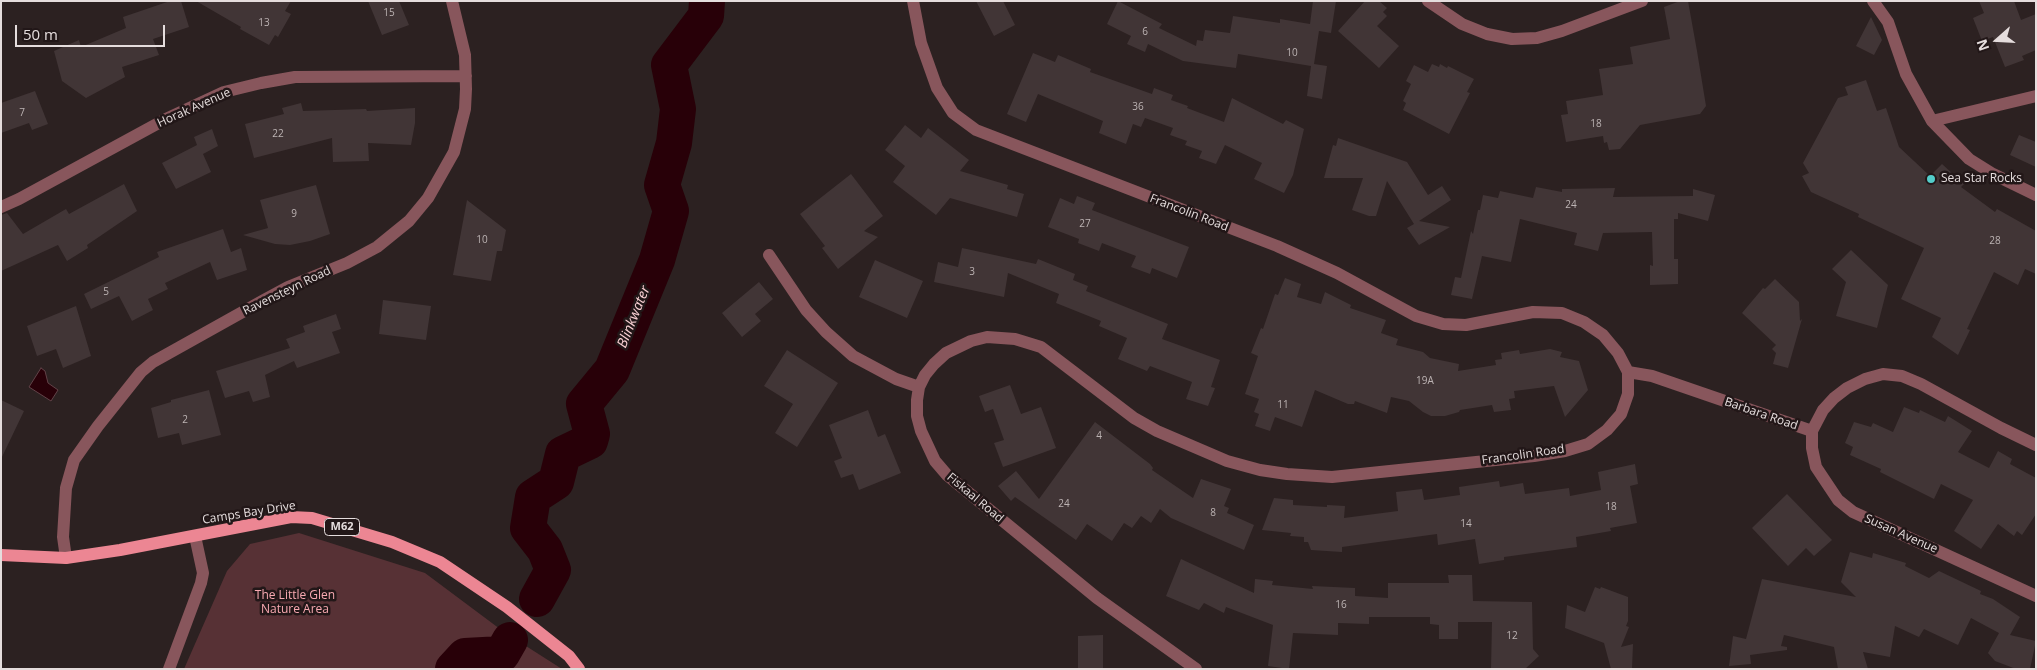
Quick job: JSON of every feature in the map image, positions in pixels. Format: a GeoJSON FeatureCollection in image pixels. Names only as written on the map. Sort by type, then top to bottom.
{"type":"FeatureCollection","features":[{"type":"Feature","properties":{"kind":"main road","name":"Camps Bay Drive"},"geometry":{"type":"LineString","coordinates":[[1,555],[66,558],[120,550],[291,517],[321,521],[392,542],[440,562],[499,602],[569,656],[579,669]]}},
{"type":"Feature","properties":{"kind":"street","name":"Ravensteyn Road"},"geometry":{"type":"LineString","coordinates":[[66,558],[63,537],[68,474],[81,448],[128,387],[153,362],[288,287],[363,255],[392,236],[409,221],[428,198],[454,152],[465,109],[466,76],[462,42],[452,1]]}},
{"type":"Feature","properties":{"kind":"street","name":"Francolin Road"},"geometry":{"type":"LineString","coordinates":[[913,1],[922,43],[937,88],[953,113],[976,130],[1277,246],[1337,273],[1416,316],[1443,324],[1466,326],[1533,312],[1562,313],[1584,322],[1603,334],[1618,353],[1628,372],[1628,394],[1621,414],[1607,430],[1588,444],[1534,456],[1332,477],[1260,470],[1227,461],[1156,431],[1134,418],[1042,347],[1015,339],[987,337],[958,346],[946,353],[934,364],[919,387]]}},
{"type":"Feature","properties":{"kind":"street"},"geometry":{"type":"LineString","coordinates":[[1428,1],[1462,24],[1487,34],[1512,39],[1536,38],[1562,31],[1642,1]]}},
{"type":"Feature","properties":{"kind":"street"},"geometry":{"type":"LineString","coordinates":[[1873,1],[1888,22],[1906,74],[1932,121],[1969,158],[1993,174],[2036,195]]}},
{"type":"Feature","properties":{"kind":"street","name":"Horak Avenue"},"geometry":{"type":"LineString","coordinates":[[1,207],[26,196],[166,119],[224,92],[261,82],[295,77],[466,76]]}},
{"type":"Feature","properties":{"kind":"street"},"geometry":{"type":"LineString","coordinates":[[1932,121],[2036,96]]}},
{"type":"Feature","properties":{"kind":"street"},"geometry":{"type":"LineString","coordinates":[[768,254],[806,310],[853,356],[896,379],[919,387]]}},
{"type":"Feature","properties":{"kind":"street","name":"Barbara Road"},"geometry":{"type":"LineString","coordinates":[[1628,372],[1652,376],[1812,431],[1823,410],[1847,388],[1865,378],[1883,374],[1902,376],[1921,384],[2001,428],[2036,444]]}},
{"type":"Feature","properties":{"kind":"street","name":"Fiskaal Road"},"geometry":{"type":"LineString","coordinates":[[919,387],[917,416],[920,431],[936,461],[947,475],[1096,598],[1196,669]]}},
{"type":"Feature","properties":{"kind":"street","name":"Susan Avenue"},"geometry":{"type":"LineString","coordinates":[[1812,431],[1812,448],[1816,467],[1838,500],[1852,512],[2036,596]]}},
{"type":"Feature","properties":{"kind":"street"},"geometry":{"type":"LineString","coordinates":[[169,669],[203,573],[194,536]]}},
{"type":"Feature","properties":{"kind":"green space","name":"The Little Glen Nature Area"},"geometry":{"type":"Polygon","coordinates":[[[299,533],[425,573],[504,632],[562,669],[184,669],[227,571],[250,544],[299,533]]]}},
{"type":"Feature","properties":{"kind":"shaded area"},"geometry":{"type":"Polygon","coordinates":[[[41,368],[45,371],[48,383],[58,390],[51,401],[29,387],[41,368]]]}},
{"type":"Feature","properties":{"kind":"building"},"geometry":{"type":"Polygon","coordinates":[[[170,1],[181,1],[189,27],[153,39],[159,55],[122,67],[125,77],[86,98],[62,81],[54,51],[79,40],[81,47],[126,28],[123,17],[170,1]]]}},
{"type":"Feature","properties":{"kind":"building"},"geometry":{"type":"Polygon","coordinates":[[[196,1],[291,1],[285,11],[291,14],[278,37],[275,35],[269,45],[196,1]]]}},
{"type":"Feature","properties":{"kind":"building"},"geometry":{"type":"Polygon","coordinates":[[[368,1],[399,1],[409,25],[382,35],[368,1]]]}},
{"type":"Feature","properties":{"kind":"building"},"geometry":{"type":"Polygon","coordinates":[[[976,1],[1003,1],[1015,25],[994,36],[976,1]]]}},
{"type":"Feature","properties":{"kind":"building"},"geometry":{"type":"Polygon","coordinates":[[[1118,1],[1162,24],[1159,28],[1196,46],[1197,40],[1203,41],[1205,30],[1230,33],[1233,16],[1280,23],[1280,19],[1310,24],[1313,1],[1336,1],[1331,33],[1319,31],[1314,64],[1327,66],[1322,99],[1307,96],[1311,66],[1238,54],[1236,68],[1183,61],[1148,44],[1145,52],[1127,44],[1131,36],[1107,24],[1118,1]]]}},
{"type":"Feature","properties":{"kind":"building"},"geometry":{"type":"Polygon","coordinates":[[[1365,1],[1379,1],[1387,8],[1383,12],[1387,16],[1377,26],[1399,46],[1379,68],[1338,31],[1365,1]]]}},
{"type":"Feature","properties":{"kind":"building"},"geometry":{"type":"Polygon","coordinates":[[[1680,1],[1688,1],[1697,51],[1706,106],[1700,114],[1640,125],[1620,149],[1609,150],[1607,142],[1604,143],[1603,136],[1566,142],[1561,115],[1568,114],[1566,101],[1603,95],[1599,69],[1633,64],[1630,47],[1670,39],[1664,7],[1680,1]]]}},
{"type":"Feature","properties":{"kind":"building"},"geometry":{"type":"Polygon","coordinates":[[[1979,1],[2014,1],[2021,20],[2036,14],[2036,50],[2022,56],[2024,60],[2005,67],[1993,37],[1982,41],[1973,18],[1984,13],[1979,1]]]}},
{"type":"Feature","properties":{"kind":"building"},"geometry":{"type":"Polygon","coordinates":[[[1871,17],[1882,40],[1874,55],[1856,46],[1871,17]]]}},
{"type":"Feature","properties":{"kind":"building"},"geometry":{"type":"Polygon","coordinates":[[[1033,53],[1055,62],[1058,55],[1091,69],[1090,72],[1152,94],[1154,88],[1173,95],[1171,100],[1188,106],[1187,108],[1224,122],[1232,98],[1283,124],[1286,120],[1304,129],[1293,175],[1284,193],[1254,179],[1262,163],[1225,145],[1216,164],[1199,158],[1202,151],[1185,145],[1187,141],[1170,135],[1173,128],[1145,118],[1141,127],[1133,124],[1126,144],[1099,133],[1103,121],[1038,94],[1026,122],[1007,114],[1033,53]]]}},
{"type":"Feature","properties":{"kind":"building"},"geometry":{"type":"Polygon","coordinates":[[[1432,64],[1439,67],[1440,64],[1447,68],[1448,66],[1474,79],[1467,92],[1470,93],[1449,134],[1403,110],[1406,103],[1403,101],[1411,84],[1406,81],[1414,65],[1428,72],[1432,64]]]}},
{"type":"Feature","properties":{"kind":"building"},"geometry":{"type":"Polygon","coordinates":[[[1866,80],[1877,111],[1886,108],[1899,147],[1930,176],[1942,164],[1964,184],[1961,187],[1995,212],[1997,209],[2036,231],[2036,274],[2025,269],[2018,285],[1994,272],[1967,329],[1970,330],[1958,355],[1932,337],[1941,318],[1901,299],[1924,248],[1858,217],[1859,214],[1811,192],[1802,176],[1809,173],[1803,163],[1838,98],[1848,95],[1845,87],[1866,80]]]}},
{"type":"Feature","properties":{"kind":"building"},"geometry":{"type":"Polygon","coordinates":[[[35,91],[48,124],[32,130],[29,123],[1,133],[1,103],[35,91]]]}},
{"type":"Feature","properties":{"kind":"building"},"geometry":{"type":"Polygon","coordinates":[[[301,103],[303,111],[366,109],[367,111],[415,108],[415,123],[411,145],[368,143],[369,161],[333,162],[332,138],[254,158],[245,124],[284,114],[282,108],[301,103]]]}},
{"type":"Feature","properties":{"kind":"building"},"geometry":{"type":"Polygon","coordinates":[[[905,125],[921,138],[928,128],[969,160],[960,171],[1008,185],[1007,189],[1024,194],[1017,217],[950,198],[936,215],[893,182],[905,166],[885,150],[905,125]]]}},
{"type":"Feature","properties":{"kind":"building"},"geometry":{"type":"Polygon","coordinates":[[[212,129],[218,146],[203,154],[211,172],[176,189],[162,163],[197,145],[194,137],[212,129]]]}},
{"type":"Feature","properties":{"kind":"building"},"geometry":{"type":"Polygon","coordinates":[[[2019,135],[2036,142],[2036,167],[2010,155],[2019,135]]]}},
{"type":"Feature","properties":{"kind":"building"},"geometry":{"type":"Polygon","coordinates":[[[1338,138],[1407,162],[1428,195],[1442,186],[1451,200],[1419,221],[1450,227],[1419,245],[1407,228],[1414,224],[1387,181],[1376,216],[1369,216],[1352,210],[1363,178],[1324,178],[1333,145],[1336,146],[1338,138]]]}},
{"type":"Feature","properties":{"kind":"building"},"geometry":{"type":"Polygon","coordinates":[[[851,174],[883,216],[864,231],[878,237],[838,269],[822,248],[825,246],[800,214],[851,174]]]}},
{"type":"Feature","properties":{"kind":"building"},"geometry":{"type":"Polygon","coordinates":[[[124,184],[137,211],[87,245],[88,248],[67,261],[58,245],[1,271],[1,215],[7,213],[23,234],[66,209],[69,214],[124,184]]]}},
{"type":"Feature","properties":{"kind":"building"},"geometry":{"type":"Polygon","coordinates":[[[316,185],[330,234],[290,245],[275,244],[243,235],[268,228],[260,200],[316,185]]]}},
{"type":"Feature","properties":{"kind":"building"},"geometry":{"type":"Polygon","coordinates":[[[1536,187],[1562,192],[1562,189],[1615,188],[1613,197],[1693,196],[1693,189],[1715,195],[1708,221],[1678,213],[1678,219],[1674,219],[1674,259],[1678,259],[1678,284],[1650,285],[1650,265],[1653,266],[1652,232],[1603,233],[1598,251],[1574,245],[1577,233],[1520,219],[1511,262],[1482,256],[1472,299],[1451,295],[1455,277],[1461,278],[1471,231],[1473,234],[1483,195],[1498,198],[1500,191],[1533,198],[1536,187]]]}},
{"type":"Feature","properties":{"kind":"building"},"geometry":{"type":"Polygon","coordinates":[[[1077,196],[1095,203],[1092,210],[1189,247],[1177,278],[1152,268],[1150,274],[1131,267],[1136,256],[1102,243],[1099,251],[1078,243],[1079,239],[1048,227],[1060,198],[1074,204],[1077,196]]]}},
{"type":"Feature","properties":{"kind":"building"},"geometry":{"type":"Polygon","coordinates":[[[467,200],[506,230],[502,251],[497,251],[491,281],[453,275],[467,200]]]}},
{"type":"Feature","properties":{"kind":"building"},"geometry":{"type":"Polygon","coordinates":[[[223,229],[231,252],[241,248],[247,270],[217,280],[210,262],[165,283],[168,289],[148,299],[153,310],[132,321],[119,296],[91,309],[84,294],[159,257],[157,252],[223,229]]]}},
{"type":"Feature","properties":{"kind":"building"},"geometry":{"type":"Polygon","coordinates":[[[962,248],[1036,264],[1038,259],[1075,274],[1073,280],[1088,286],[1086,291],[1168,324],[1162,339],[1220,360],[1211,387],[1215,388],[1208,406],[1186,399],[1192,382],[1150,366],[1147,371],[1118,359],[1127,338],[1099,326],[1101,321],[1056,303],[1059,294],[1008,273],[1004,297],[934,282],[938,262],[958,267],[962,248]]]}},
{"type":"Feature","properties":{"kind":"building"},"geometry":{"type":"Polygon","coordinates":[[[1851,250],[1888,285],[1877,328],[1836,316],[1846,282],[1832,269],[1851,250]]]}},
{"type":"Feature","properties":{"kind":"building"},"geometry":{"type":"Polygon","coordinates":[[[875,260],[923,281],[907,318],[859,297],[875,260]]]}},
{"type":"Feature","properties":{"kind":"building"},"geometry":{"type":"Polygon","coordinates":[[[1285,278],[1301,284],[1297,297],[1321,304],[1325,292],[1351,305],[1350,308],[1386,320],[1381,333],[1398,339],[1396,345],[1423,352],[1430,358],[1459,364],[1458,371],[1496,365],[1495,360],[1502,359],[1501,353],[1519,350],[1520,354],[1550,349],[1562,352],[1560,357],[1579,361],[1588,390],[1565,417],[1554,386],[1514,391],[1515,398],[1509,399],[1511,410],[1494,412],[1492,405],[1460,410],[1445,416],[1431,416],[1409,401],[1391,397],[1387,413],[1355,401],[1354,404],[1348,404],[1315,390],[1302,427],[1275,417],[1270,431],[1255,426],[1259,414],[1254,412],[1259,399],[1245,394],[1258,356],[1251,353],[1261,328],[1263,329],[1275,294],[1278,295],[1285,278]]]}},
{"type":"Feature","properties":{"kind":"building"},"geometry":{"type":"Polygon","coordinates":[[[1775,279],[1799,302],[1800,321],[1802,319],[1788,368],[1773,364],[1776,353],[1772,349],[1776,345],[1742,313],[1763,288],[1765,289],[1775,279]]]}},
{"type":"Feature","properties":{"kind":"building"},"geometry":{"type":"Polygon","coordinates":[[[759,282],[773,299],[755,314],[761,321],[742,337],[722,313],[759,282]]]}},
{"type":"Feature","properties":{"kind":"building"},"geometry":{"type":"Polygon","coordinates":[[[383,300],[431,306],[426,340],[379,334],[383,300]]]}},
{"type":"Feature","properties":{"kind":"building"},"geometry":{"type":"Polygon","coordinates":[[[76,306],[91,356],[63,368],[56,349],[37,356],[27,326],[76,306]]]}},
{"type":"Feature","properties":{"kind":"building"},"geometry":{"type":"Polygon","coordinates":[[[336,314],[341,329],[332,332],[340,353],[297,368],[294,361],[265,375],[270,397],[253,402],[249,391],[225,398],[216,371],[290,348],[286,339],[305,332],[303,326],[336,314]]]}},
{"type":"Feature","properties":{"kind":"building"},"geometry":{"type":"Polygon","coordinates":[[[787,350],[838,383],[797,447],[775,433],[793,404],[764,386],[787,350]]]}},
{"type":"Feature","properties":{"kind":"building"},"geometry":{"type":"Polygon","coordinates":[[[1010,385],[1021,414],[1041,407],[1056,448],[1003,467],[994,443],[1004,440],[993,409],[985,412],[979,396],[1010,385]]]}},
{"type":"Feature","properties":{"kind":"building"},"geometry":{"type":"Polygon","coordinates":[[[209,390],[221,435],[182,445],[179,433],[158,438],[151,408],[171,402],[171,400],[209,390]]]}},
{"type":"Feature","properties":{"kind":"building"},"geometry":{"type":"Polygon","coordinates":[[[1,400],[24,411],[1,459],[1,400]]]}},
{"type":"Feature","properties":{"kind":"building"},"geometry":{"type":"Polygon","coordinates":[[[1904,407],[1919,413],[1920,410],[1945,422],[1948,416],[1972,431],[1958,452],[1989,468],[1998,451],[2012,459],[2010,464],[2036,478],[2036,514],[2022,535],[2017,531],[2014,536],[1998,524],[1981,549],[1954,531],[1973,500],[1941,484],[1934,499],[1880,472],[1881,469],[1850,455],[1853,447],[1845,443],[1854,422],[1871,427],[1873,423],[1893,432],[1904,407]]]}},
{"type":"Feature","properties":{"kind":"building"},"geometry":{"type":"Polygon","coordinates":[[[868,410],[878,437],[885,434],[901,473],[859,490],[853,474],[841,478],[834,461],[842,458],[829,425],[868,410]]]}},
{"type":"Feature","properties":{"kind":"building"},"geometry":{"type":"Polygon","coordinates":[[[1095,422],[1150,464],[1153,468],[1152,470],[1193,498],[1201,479],[1231,489],[1224,506],[1229,508],[1227,513],[1254,525],[1244,550],[1171,518],[1160,509],[1151,523],[1141,516],[1132,528],[1124,523],[1112,541],[1087,524],[1076,540],[1015,497],[1011,501],[998,486],[1016,471],[1039,499],[1095,422]]]}},
{"type":"Feature","properties":{"kind":"building"},"geometry":{"type":"Polygon","coordinates":[[[1635,464],[1638,484],[1630,486],[1637,523],[1610,528],[1611,531],[1576,537],[1577,547],[1504,557],[1504,560],[1479,564],[1475,539],[1438,545],[1437,534],[1342,547],[1342,552],[1311,550],[1308,542],[1304,542],[1304,537],[1290,536],[1291,533],[1262,530],[1274,498],[1293,500],[1293,505],[1345,506],[1344,518],[1398,511],[1396,492],[1422,489],[1424,500],[1460,495],[1459,487],[1499,481],[1500,487],[1523,483],[1525,494],[1569,488],[1570,496],[1601,490],[1598,472],[1635,464]]]}},
{"type":"Feature","properties":{"kind":"building"},"geometry":{"type":"Polygon","coordinates":[[[1787,494],[1832,540],[1814,556],[1806,548],[1788,566],[1752,528],[1787,494]]]}},
{"type":"Feature","properties":{"kind":"building"},"geometry":{"type":"Polygon","coordinates":[[[1850,552],[1872,558],[1873,553],[1906,563],[1905,566],[1929,578],[1939,571],[1981,591],[1980,594],[1993,599],[2020,617],[2010,635],[2036,641],[2030,669],[2016,669],[1995,661],[1988,653],[1999,633],[1971,618],[1958,645],[1924,629],[1919,637],[1895,626],[1890,657],[1863,652],[1868,669],[1838,669],[1834,647],[1784,635],[1781,646],[1787,647],[1787,650],[1750,655],[1751,664],[1729,666],[1733,636],[1746,639],[1762,579],[1856,597],[1841,582],[1850,552]]]}},
{"type":"Feature","properties":{"kind":"building"},"geometry":{"type":"Polygon","coordinates":[[[1181,559],[1254,593],[1255,579],[1273,581],[1272,585],[1313,589],[1312,586],[1355,588],[1355,596],[1388,598],[1388,583],[1449,583],[1448,575],[1472,575],[1473,601],[1532,602],[1533,649],[1539,656],[1525,669],[1491,669],[1492,622],[1458,622],[1458,639],[1439,639],[1439,625],[1430,624],[1430,617],[1369,617],[1369,624],[1338,623],[1338,635],[1293,633],[1289,669],[1268,666],[1273,625],[1226,607],[1224,613],[1204,603],[1199,610],[1166,596],[1181,559]]]}},
{"type":"Feature","properties":{"kind":"building"},"geometry":{"type":"Polygon","coordinates":[[[1595,587],[1600,589],[1601,587],[1628,597],[1628,621],[1626,626],[1629,627],[1621,647],[1633,644],[1632,669],[1611,669],[1604,643],[1565,628],[1567,605],[1585,612],[1595,587]]]}},
{"type":"Feature","properties":{"kind":"building"},"geometry":{"type":"Polygon","coordinates":[[[1103,635],[1103,669],[1078,669],[1078,636],[1103,635]]]}},
{"type":"Feature","properties":{"kind":"waterway","name":"Blinkwater"},"geometry":{"type":"LineString","coordinates":[[537,599],[553,570],[545,550],[528,528],[533,497],[556,482],[563,454],[590,441],[592,434],[584,404],[612,370],[657,260],[671,211],[662,185],[674,143],[678,109],[669,65],[706,16],[707,1]]}},
{"type":"Feature","properties":{"kind":"waterway","name":"Blinkwater"},"geometry":{"type":"LineString","coordinates":[[453,669],[465,656],[502,654],[510,640]]}},
{"type":"Feature","properties":{"kind":"place","name":"Sea Star Rocks"},"geometry":{"type":"Point","coordinates":[1931,179]}}]}
